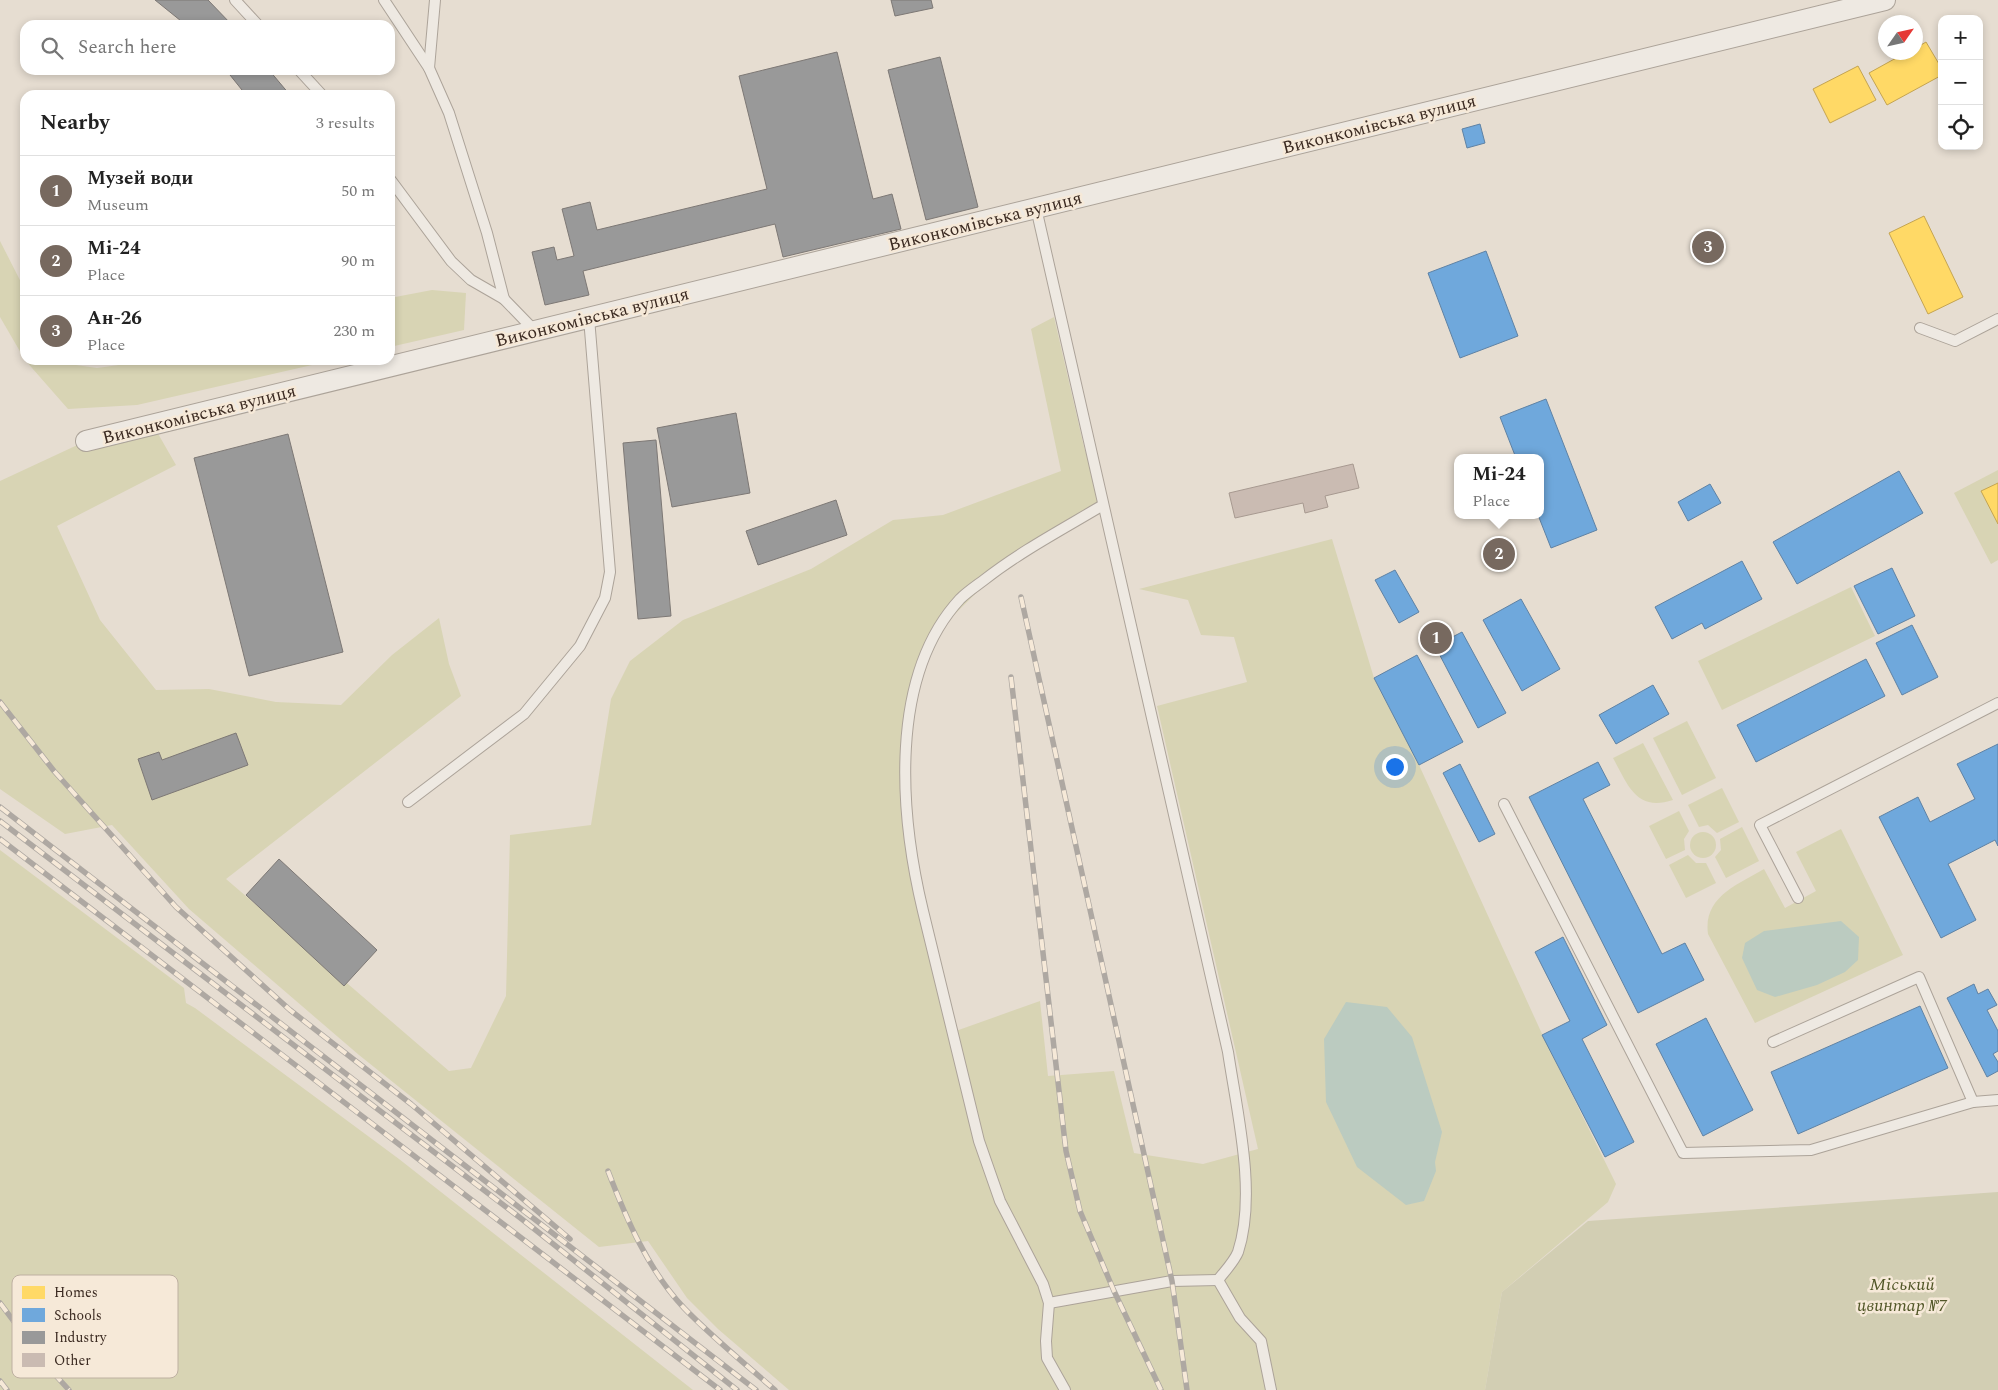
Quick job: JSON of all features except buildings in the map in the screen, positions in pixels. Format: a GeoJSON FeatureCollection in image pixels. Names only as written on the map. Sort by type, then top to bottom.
{"type":"FeatureCollection","features":[{"type":"Feature","properties":{"kind":"street","name":"Виконкомівська вулиця"},"geometry":{"type":"LineString","coordinates":[[86,441],[1885,0]]}},
{"type":"Feature","properties":{"kind":"lane"},"geometry":{"type":"LineString","coordinates":[[236,0],[254,20]]}},
{"type":"Feature","properties":{"kind":"lane"},"geometry":{"type":"LineString","coordinates":[[384,0],[429,68],[449,113],[487,233],[504,299]]}},
{"type":"Feature","properties":{"kind":"lane"},"geometry":{"type":"LineString","coordinates":[[429,68],[435,0]]}},
{"type":"Feature","properties":{"kind":"lane"},"geometry":{"type":"LineString","coordinates":[[304,75],[317,90]]}},
{"type":"Feature","properties":{"kind":"lane"},"geometry":{"type":"LineString","coordinates":[[395,186],[451,261],[471,280],[504,299],[535,331]]}},
{"type":"Feature","properties":{"kind":"lane"},"geometry":{"type":"LineString","coordinates":[[1036,208],[1230,1061],[1246,1183],[1243,1232],[1237,1255],[1218,1280]]}},
{"type":"Feature","properties":{"kind":"lane"},"geometry":{"type":"LineString","coordinates":[[408,802],[524,714],[580,646],[605,598],[610,572],[589,318]]}},
{"type":"Feature","properties":{"kind":"lane"},"geometry":{"type":"LineString","coordinates":[[1920,328],[1955,341],[1998,319]]}},
{"type":"Feature","properties":{"kind":"lane"},"geometry":{"type":"LineString","coordinates":[[1065,1390],[1047,1358],[1046,1341],[1049,1303],[1042,1284],[1000,1201],[979,1141],[916,880],[907,805],[907,730],[914,690],[929,643],[960,598],[1006,563],[1103,505]]}},
{"type":"Feature","properties":{"kind":"lane"},"geometry":{"type":"LineString","coordinates":[[1798,898],[1760,825],[1998,703]]}},
{"type":"Feature","properties":{"kind":"lane"},"geometry":{"type":"LineString","coordinates":[[1504,804],[1683,1153],[1810,1150],[1973,1102],[1998,1100]]}},
{"type":"Feature","properties":{"kind":"lane"},"geometry":{"type":"LineString","coordinates":[[1773,1042],[1919,977],[1973,1102]]}},
{"type":"Feature","properties":{"kind":"lane"},"geometry":{"type":"LineString","coordinates":[[1049,1303],[1172,1281],[1218,1280]]}},
{"type":"Feature","properties":{"kind":"lane"},"geometry":{"type":"LineString","coordinates":[[1218,1280],[1240,1318],[1261,1342],[1270,1390]]}},
{"type":"Feature","properties":{"kind":"shaded area"},"geometry":{"type":"Polygon","coordinates":[[[0,241],[20,280],[20,351],[0,317],[0,241]]]}},
{"type":"Feature","properties":{"kind":"shaded area"},"geometry":{"type":"Polygon","coordinates":[[[432,290],[466,293],[464,330],[395,346],[395,297],[432,290]]]}},
{"type":"Feature","properties":{"kind":"shaded area"},"geometry":{"type":"Polygon","coordinates":[[[1054,317],[1084,447],[1103,505],[1006,563],[939,630],[917,680],[906,768],[913,856],[953,1032],[1040,1001],[1048,1076],[1114,1071],[1134,1153],[1203,1164],[1258,1149],[1157,706],[1247,682],[1234,637],[1201,635],[1188,600],[1139,589],[1332,539],[1374,678],[1419,765],[1543,1036],[1616,1184],[1608,1202],[1502,1292],[1485,1390],[789,1390],[718,1329],[687,1298],[648,1241],[599,1247],[359,1055],[189,909],[112,825],[65,834],[0,789],[0,481],[86,441],[153,425],[176,465],[57,526],[100,620],[156,690],[209,689],[276,702],[341,705],[392,655],[439,618],[449,664],[461,696],[226,879],[449,1071],[471,1068],[506,996],[510,835],[591,825],[611,699],[630,661],[683,620],[811,569],[893,520],[943,515],[1061,471],[1031,329],[1054,317]]]}},
{"type":"Feature","properties":{"kind":"shaded area"},"geometry":{"type":"Polygon","coordinates":[[[29,365],[76,365],[97,368],[119,365],[312,365],[137,405],[68,409],[29,365]]]}},
{"type":"Feature","properties":{"kind":"shaded area"},"geometry":{"type":"Polygon","coordinates":[[[1998,470],[1998,560],[1991,564],[1954,493],[1998,470]]]}},
{"type":"Feature","properties":{"kind":"shaded area"},"geometry":{"type":"Polygon","coordinates":[[[1851,587],[1875,636],[1722,710],[1698,661],[1851,587]]]}},
{"type":"Feature","properties":{"kind":"shaded area"},"geometry":{"type":"Polygon","coordinates":[[[1687,721],[1716,778],[1682,795],[1653,738],[1687,721]]]}},
{"type":"Feature","properties":{"kind":"shaded area"},"geometry":{"type":"Polygon","coordinates":[[[1643,743],[1673,800],[1660,803],[1642,799],[1629,786],[1613,758],[1643,743]]]}},
{"type":"Feature","properties":{"kind":"shaded area"},"geometry":{"type":"Polygon","coordinates":[[[1722,788],[1739,822],[1717,833],[1708,825],[1699,827],[1688,805],[1722,788]]]}},
{"type":"Feature","properties":{"kind":"shaded area"},"geometry":{"type":"Polygon","coordinates":[[[1679,811],[1689,831],[1684,839],[1685,850],[1666,859],[1649,826],[1679,811]]]}},
{"type":"Feature","properties":{"kind":"shaded area"},"geometry":{"type":"Polygon","coordinates":[[[1742,827],[1759,861],[1726,878],[1715,857],[1721,850],[1720,839],[1742,827]]]}},
{"type":"Feature","properties":{"kind":"shaded area"},"geometry":{"type":"Polygon","coordinates":[[[1841,829],[1903,955],[1755,1023],[1708,934],[1708,921],[1711,910],[1716,901],[1733,887],[1764,869],[1785,908],[1816,891],[1796,852],[1841,829]]]}},
{"type":"Feature","properties":{"kind":"shaded area"},"geometry":{"type":"Polygon","coordinates":[[[1703,832],[1712,836],[1716,845],[1712,854],[1703,858],[1694,854],[1690,845],[1694,836],[1703,832]]]}},
{"type":"Feature","properties":{"kind":"shaded area"},"geometry":{"type":"Polygon","coordinates":[[[0,850],[184,988],[186,1003],[399,1159],[693,1390],[0,1390],[0,850]]]}},
{"type":"Feature","properties":{"kind":"shaded area"},"geometry":{"type":"Polygon","coordinates":[[[1688,855],[1696,863],[1706,863],[1716,883],[1686,898],[1669,865],[1688,855]]]}},
{"type":"Feature","properties":{"kind":"shaded area"},"geometry":{"type":"Polygon","coordinates":[[[1841,921],[1859,937],[1858,960],[1845,972],[1817,985],[1775,997],[1757,990],[1742,958],[1745,943],[1764,931],[1841,921]]]}},
{"type":"Feature","properties":{"kind":"shaded area"},"geometry":{"type":"Polygon","coordinates":[[[1346,1002],[1387,1007],[1412,1037],[1442,1132],[1435,1162],[1436,1171],[1424,1201],[1406,1205],[1357,1167],[1326,1102],[1324,1039],[1346,1002]]]}},
{"type":"Feature","properties":{"kind":"green space","name":"Міський цвинтар №7"},"geometry":{"type":"Polygon","coordinates":[[[1998,1192],[1998,1390],[1485,1390],[1502,1292],[1588,1221],[1998,1192]]]}},
{"type":"Feature","properties":{"kind":"railway"},"geometry":{"type":"LineString","coordinates":[[1021,597],[1172,1281],[1187,1390]]}},
{"type":"Feature","properties":{"kind":"railway"},"geometry":{"type":"LineString","coordinates":[[1011,677],[1066,1151],[1080,1211],[1114,1291],[1161,1390]]}},
{"type":"Feature","properties":{"kind":"railway"},"geometry":{"type":"LineString","coordinates":[[0,702],[54,771],[176,907],[290,1010],[411,1104],[570,1239]]}},
{"type":"Feature","properties":{"kind":"railway"},"geometry":{"type":"LineString","coordinates":[[0,807],[756,1390]]}},
{"type":"Feature","properties":{"kind":"railway"},"geometry":{"type":"LineString","coordinates":[[0,821],[523,1220],[737,1390]]}},
{"type":"Feature","properties":{"kind":"railway"},"geometry":{"type":"LineString","coordinates":[[0,839],[720,1390]]}},
{"type":"Feature","properties":{"kind":"railway"},"geometry":{"type":"LineString","coordinates":[[608,1171],[639,1243],[671,1293],[728,1350],[775,1390]]}},
{"type":"Feature","properties":{"kind":"railway"},"geometry":{"type":"LineString","coordinates":[[0,1303],[12,1319]]}},
{"type":"Feature","properties":{"kind":"railway"},"geometry":{"type":"LineString","coordinates":[[58,1378],[69,1390]]}},
{"type":"Feature","properties":{"kind":"railway"},"geometry":{"type":"LineString","coordinates":[[0,1381],[7,1390]]}},
{"type":"Feature","properties":{"kind":"place","name":"Ан-26"},"geometry":{"type":"Point","coordinates":[1708,247]}},
{"type":"Feature","properties":{"kind":"place","name":"Мі-24"},"geometry":{"type":"Point","coordinates":[1499,554]}},
{"type":"Feature","properties":{"kind":"place","name":"Музей води"},"geometry":{"type":"Point","coordinates":[1436,638]}}]}
